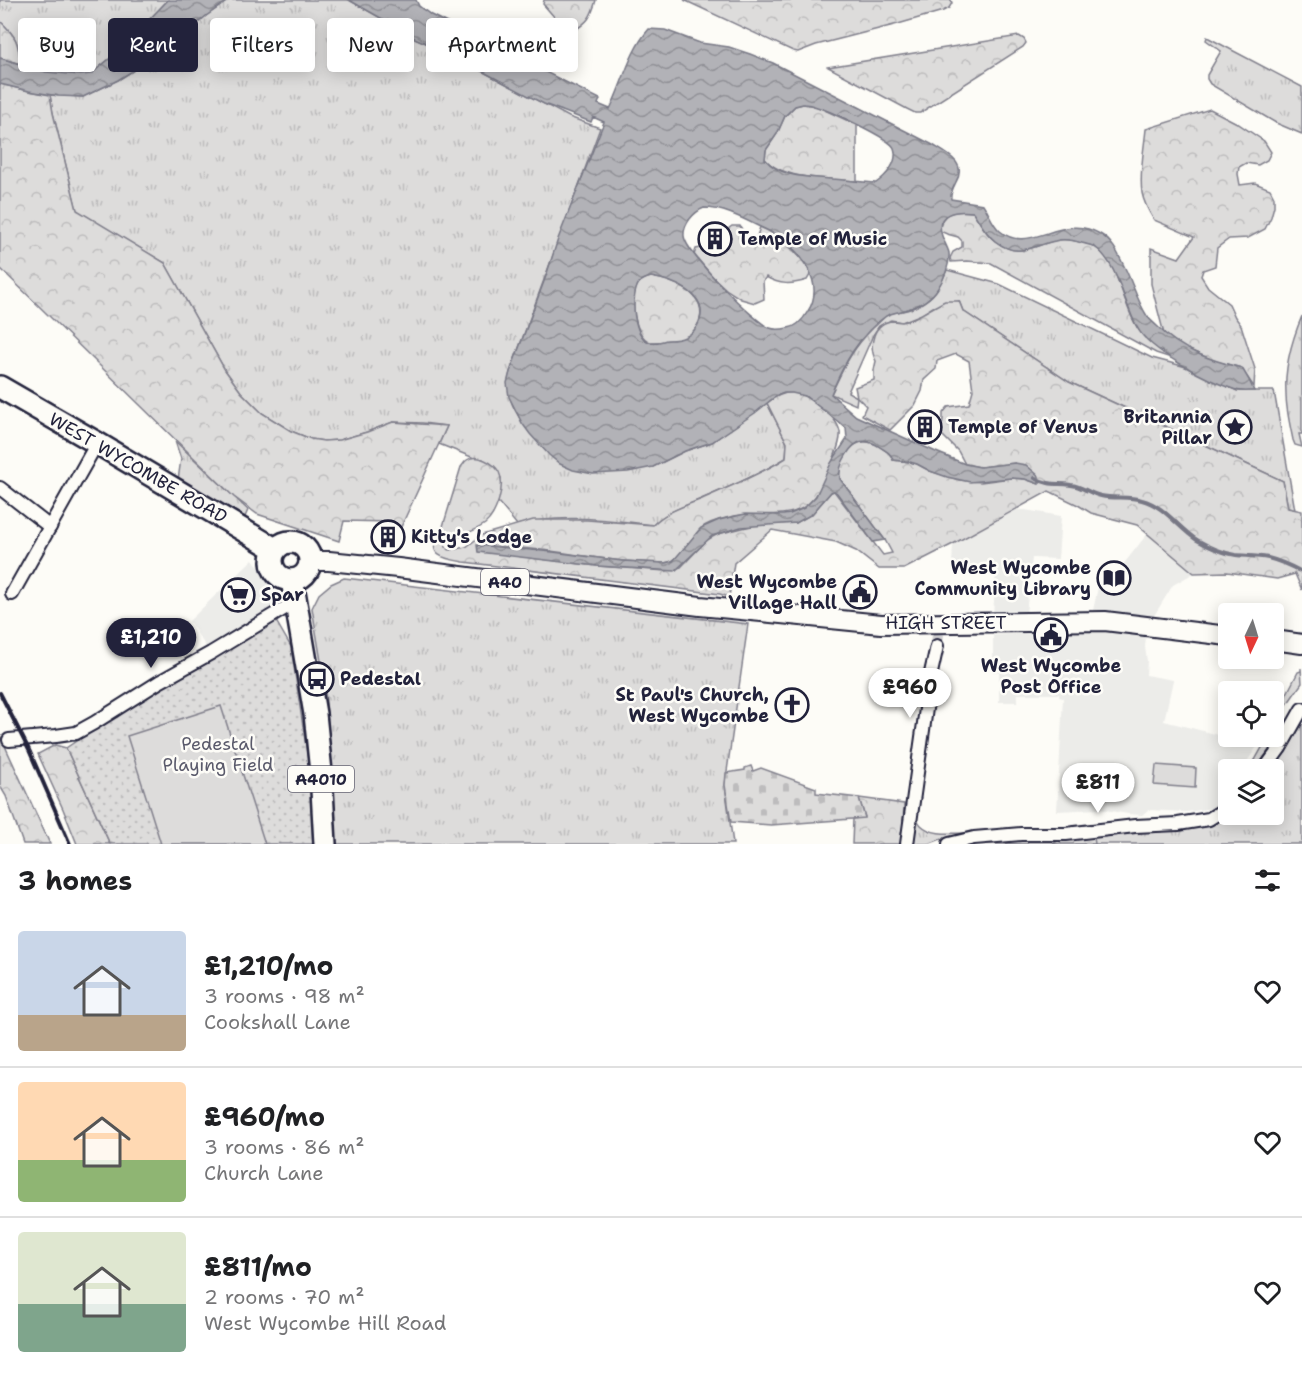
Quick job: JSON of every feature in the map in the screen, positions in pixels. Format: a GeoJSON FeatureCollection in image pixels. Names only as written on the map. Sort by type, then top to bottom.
{"type":"FeatureCollection","features":[{"type":"Feature","properties":{"kind":"highway","name":"WEST WYCOMBE ROAD"},"geometry":{"type":"LineString","coordinates":[[0,387],[275,549]]}},
{"type":"Feature","properties":{"kind":"highway"},"geometry":{"type":"LineString","coordinates":[[287,542],[302,545],[307,550],[310,561],[305,574],[292,580],[281,578],[272,567],[271,560],[275,549],[287,542]]}},
{"type":"Feature","properties":{"kind":"highway","name":"A4010"},"geometry":{"type":"LineString","coordinates":[[292,580],[315,714],[325,844]]}},
{"type":"Feature","properties":{"kind":"main road","name":"HIGH STREET"},"geometry":{"type":"LineString","coordinates":[[310,561],[398,568],[700,606],[881,624],[938,628],[1105,621],[1218,635]]}},
{"type":"Feature","properties":{"kind":"main road"},"geometry":{"type":"LineString","coordinates":[[1284,641],[1302,644]]}},
{"type":"Feature","properties":{"kind":"street"},"geometry":{"type":"LineString","coordinates":[[12,594],[97,443]]}},
{"type":"Feature","properties":{"kind":"street"},"geometry":{"type":"LineString","coordinates":[[0,488],[50,527]]}},
{"type":"Feature","properties":{"kind":"street"},"geometry":{"type":"LineString","coordinates":[[9,740],[76,733],[296,602]]}},
{"type":"Feature","properties":{"kind":"street"},"geometry":{"type":"LineString","coordinates":[[908,844],[931,673],[937,646]]}},
{"type":"Feature","properties":{"kind":"street"},"geometry":{"type":"LineString","coordinates":[[1272,759],[1302,710]]}},
{"type":"Feature","properties":{"kind":"street"},"geometry":{"type":"LineString","coordinates":[[949,844],[974,838],[1021,834],[1066,834],[1135,826],[1178,824],[1209,819],[1218,813]]}},
{"type":"Feature","properties":{"kind":"shaded area"},"geometry":{"type":"Polygon","coordinates":[[[1016,510],[1061,516],[1058,559],[1032,558],[1026,614],[993,616],[996,568],[952,564],[953,544],[1016,510]]]}},
{"type":"Feature","properties":{"kind":"shaded area"},"geometry":{"type":"Polygon","coordinates":[[[1148,533],[1194,573],[1173,585],[1152,619],[1126,614],[1092,615],[1103,564],[1116,571],[1148,533]]]}},
{"type":"Feature","properties":{"kind":"shaded area"},"geometry":{"type":"Polygon","coordinates":[[[253,559],[272,587],[277,598],[276,605],[270,612],[208,650],[189,621],[253,559]]]}},
{"type":"Feature","properties":{"kind":"shaded area"},"geometry":{"type":"Polygon","coordinates":[[[1098,628],[1146,636],[1146,675],[1173,680],[1164,721],[1218,735],[1218,747],[1257,747],[1249,759],[1218,759],[1218,804],[1212,808],[1186,812],[1148,810],[1142,815],[1099,809],[1057,811],[1063,698],[1059,697],[1059,694],[1018,694],[1017,702],[999,702],[999,672],[993,672],[993,635],[1098,628]]]}},
{"type":"Feature","properties":{"kind":"green space"},"geometry":{"type":"Polygon","coordinates":[[[0,0],[168,0],[151,18],[108,18],[108,60],[96,70],[96,18],[18,18],[18,47],[10,31],[0,21],[0,0]]]}},
{"type":"Feature","properties":{"kind":"green space"},"geometry":{"type":"Polygon","coordinates":[[[229,0],[349,0],[381,18],[327,18],[327,72],[414,72],[414,37],[426,43],[426,72],[484,72],[569,117],[600,128],[510,372],[510,397],[516,412],[531,434],[653,467],[685,451],[712,442],[767,403],[787,443],[786,458],[747,479],[671,512],[653,525],[566,518],[532,521],[517,525],[498,502],[501,478],[483,459],[474,458],[439,444],[447,426],[393,422],[339,440],[324,441],[311,439],[291,431],[262,413],[241,392],[225,370],[165,263],[77,211],[50,95],[83,97],[131,72],[198,72],[198,23],[229,0]]]}},
{"type":"Feature","properties":{"kind":"green space"},"geometry":{"type":"Polygon","coordinates":[[[544,0],[596,0],[588,19],[578,28],[578,18],[555,18],[543,4],[544,0]]]}},
{"type":"Feature","properties":{"kind":"green space"},"geometry":{"type":"Polygon","coordinates":[[[684,0],[951,0],[952,3],[943,11],[816,45],[798,52],[684,0]]]}},
{"type":"Feature","properties":{"kind":"green space"},"geometry":{"type":"Polygon","coordinates":[[[0,21],[16,40],[18,63],[0,58],[0,21]]]}},
{"type":"Feature","properties":{"kind":"green space"},"geometry":{"type":"Polygon","coordinates":[[[1019,36],[1026,43],[1023,47],[920,113],[907,109],[828,67],[1019,36]]]}},
{"type":"Feature","properties":{"kind":"green space"},"geometry":{"type":"Polygon","coordinates":[[[1207,37],[1302,87],[1302,134],[1276,123],[1210,84],[1207,75],[1221,51],[1206,40],[1207,37]]]}},
{"type":"Feature","properties":{"kind":"green space"},"geometry":{"type":"Polygon","coordinates":[[[46,72],[93,72],[82,75],[46,72]]]}},
{"type":"Feature","properties":{"kind":"green space"},"geometry":{"type":"Polygon","coordinates":[[[0,84],[50,95],[77,210],[165,263],[225,370],[241,392],[262,413],[291,431],[311,439],[324,441],[339,440],[393,422],[447,426],[401,527],[392,522],[344,521],[339,541],[257,514],[234,497],[0,268],[0,84]]]}},
{"type":"Feature","properties":{"kind":"green space"},"geometry":{"type":"Polygon","coordinates":[[[803,104],[816,106],[857,125],[857,181],[795,175],[773,166],[765,159],[766,150],[785,116],[795,106],[803,104]]]}},
{"type":"Feature","properties":{"kind":"green space"},"geometry":{"type":"Polygon","coordinates":[[[1210,109],[1264,141],[1271,152],[1267,160],[1258,165],[1246,163],[1239,167],[1238,174],[1240,185],[1255,183],[1270,189],[1274,197],[1271,217],[1265,229],[1248,238],[1229,239],[1217,248],[1215,266],[1203,270],[1201,276],[1208,287],[1229,304],[1241,325],[1255,369],[1254,387],[1241,368],[1215,361],[1187,349],[1185,353],[1171,358],[1156,353],[991,263],[951,262],[953,252],[962,247],[962,241],[958,237],[940,231],[941,224],[946,215],[961,211],[973,212],[991,238],[1012,250],[1026,249],[1060,240],[1093,246],[1110,264],[1131,316],[1145,338],[1164,334],[1151,284],[1151,248],[1179,258],[1194,237],[1154,220],[1147,207],[1142,193],[1141,178],[1146,129],[1210,109]]]}},
{"type":"Feature","properties":{"kind":"green space"},"geometry":{"type":"Polygon","coordinates":[[[732,226],[740,226],[745,243],[751,243],[760,227],[783,240],[801,258],[811,273],[807,280],[786,283],[776,282],[766,277],[763,281],[764,299],[755,303],[741,299],[727,290],[694,255],[696,249],[706,247],[717,253],[731,237],[728,229],[732,226]]]}},
{"type":"Feature","properties":{"kind":"green space"},"geometry":{"type":"Polygon","coordinates":[[[947,270],[999,284],[1152,358],[1190,368],[1237,391],[1274,391],[1295,510],[1288,508],[1283,481],[1069,382],[963,311],[959,301],[933,307],[902,322],[891,320],[879,326],[848,392],[857,397],[856,405],[831,394],[849,359],[865,336],[887,315],[910,309],[928,299],[941,283],[947,270]]]}},
{"type":"Feature","properties":{"kind":"green space"},"geometry":{"type":"Polygon","coordinates":[[[651,277],[669,281],[687,290],[699,304],[701,312],[699,322],[686,338],[650,342],[640,332],[635,316],[635,290],[639,283],[651,277]]]}},
{"type":"Feature","properties":{"kind":"green space"},"geometry":{"type":"Polygon","coordinates":[[[945,301],[959,301],[963,311],[1069,382],[1283,481],[1288,508],[1302,511],[1302,590],[1295,574],[1277,579],[1227,572],[1194,573],[1137,525],[1091,513],[1049,491],[904,569],[879,569],[856,551],[836,542],[772,530],[734,563],[729,597],[464,562],[444,558],[434,547],[441,533],[461,467],[471,458],[485,460],[499,472],[501,492],[499,500],[493,514],[485,524],[446,542],[447,549],[466,547],[482,535],[533,520],[587,520],[653,525],[669,513],[745,480],[786,458],[787,443],[767,403],[775,397],[790,393],[803,396],[827,412],[838,425],[840,432],[836,452],[820,489],[802,508],[780,514],[730,517],[710,523],[700,529],[674,560],[666,563],[478,545],[478,551],[597,566],[666,571],[681,567],[707,540],[718,534],[755,525],[796,523],[812,514],[834,491],[883,555],[892,553],[840,479],[840,467],[848,451],[860,442],[875,444],[890,454],[893,460],[917,464],[930,471],[959,480],[981,482],[1011,478],[1025,479],[1039,484],[1015,463],[980,467],[965,464],[958,451],[941,434],[943,413],[948,407],[969,404],[973,390],[969,361],[956,354],[937,361],[936,369],[924,380],[922,391],[915,405],[890,430],[862,415],[866,406],[857,397],[855,387],[874,380],[876,361],[872,349],[877,330],[886,322],[913,319],[945,301]]]}},
{"type":"Feature","properties":{"kind":"green space"},"geometry":{"type":"Polygon","coordinates":[[[1302,316],[1302,434],[1299,434],[1302,447],[1295,445],[1293,440],[1287,411],[1286,374],[1302,316]]]}},
{"type":"Feature","properties":{"kind":"green space"},"geometry":{"type":"Polygon","coordinates":[[[175,441],[248,510],[245,517],[178,480],[181,459],[175,441]]]}},
{"type":"Feature","properties":{"kind":"green space"},"geometry":{"type":"Polygon","coordinates":[[[344,578],[748,624],[725,785],[733,844],[335,844],[334,797],[324,679],[312,608],[319,594],[331,584],[344,578]]]}},
{"type":"Feature","properties":{"kind":"green space","name":"Pedestal Playing Field"},"geometry":{"type":"Polygon","coordinates":[[[276,621],[291,647],[310,773],[313,844],[110,844],[66,748],[141,697],[276,621]]]}},
{"type":"Feature","properties":{"kind":"green space"},"geometry":{"type":"Polygon","coordinates":[[[1301,668],[1302,683],[1284,709],[1284,699],[1298,672],[1301,668]]]}},
{"type":"Feature","properties":{"kind":"green space"},"geometry":{"type":"Polygon","coordinates":[[[221,706],[265,844],[161,844],[127,736],[221,706]]]}},
{"type":"Feature","properties":{"kind":"green space"},"geometry":{"type":"Polygon","coordinates":[[[1302,715],[1302,844],[968,844],[1094,837],[1194,827],[1218,815],[1218,825],[1284,825],[1284,759],[1273,759],[1281,747],[1284,747],[1284,743],[1302,715]]]}},
{"type":"Feature","properties":{"kind":"green space"},"geometry":{"type":"Polygon","coordinates":[[[0,735],[50,844],[23,844],[6,796],[0,786],[0,735]]]}},
{"type":"Feature","properties":{"kind":"green space"},"geometry":{"type":"Polygon","coordinates":[[[55,745],[66,748],[110,844],[77,844],[38,754],[55,745]]]}},
{"type":"Feature","properties":{"kind":"green space"},"geometry":{"type":"Polygon","coordinates":[[[1262,747],[1271,747],[1263,759],[1256,759],[1262,747]]]}},
{"type":"Feature","properties":{"kind":"green space"},"geometry":{"type":"Polygon","coordinates":[[[1156,765],[1196,768],[1195,788],[1154,785],[1156,765]]]}},
{"type":"Feature","properties":{"kind":"green space"},"geometry":{"type":"Polygon","coordinates":[[[751,766],[753,771],[761,768],[816,788],[816,793],[859,798],[865,818],[771,825],[731,822],[725,785],[726,773],[745,770],[751,766]]]}},
{"type":"Feature","properties":{"kind":"green space"},"geometry":{"type":"Polygon","coordinates":[[[859,798],[904,804],[902,844],[852,844],[853,819],[865,817],[859,798]]]}},
{"type":"Feature","properties":{"kind":"green space"},"geometry":{"type":"Polygon","coordinates":[[[913,811],[926,829],[942,833],[966,833],[966,835],[944,841],[941,839],[928,844],[910,844],[913,811]]]}},
{"type":"Feature","properties":{"kind":"green space"},"geometry":{"type":"Polygon","coordinates":[[[1094,837],[1095,844],[1052,844],[1062,839],[1094,837]]]}},
{"type":"Feature","properties":{"kind":"water"},"geometry":{"type":"Polygon","coordinates":[[[168,0],[229,0],[198,23],[198,18],[151,18],[168,0]]]}},
{"type":"Feature","properties":{"kind":"water"},"geometry":{"type":"Polygon","coordinates":[[[349,0],[416,0],[419,6],[437,18],[426,18],[426,43],[414,38],[414,18],[381,18],[349,0]]]}},
{"type":"Feature","properties":{"kind":"water"},"geometry":{"type":"Polygon","coordinates":[[[649,29],[665,30],[700,43],[729,47],[773,63],[931,144],[948,155],[959,169],[951,199],[983,204],[997,228],[1011,237],[1023,239],[1072,227],[1086,228],[1105,237],[1113,245],[1149,319],[1175,342],[1186,348],[1207,358],[1242,368],[1254,391],[1238,391],[1211,380],[1154,346],[1137,327],[1115,273],[1103,254],[1095,247],[1075,241],[1058,240],[1025,250],[1011,249],[991,238],[973,212],[953,213],[941,222],[940,228],[948,251],[949,262],[938,288],[925,301],[912,308],[886,316],[876,323],[860,341],[831,394],[856,416],[965,464],[980,467],[1015,463],[1026,465],[1039,476],[1039,484],[1025,479],[970,482],[947,477],[917,464],[893,460],[890,454],[874,443],[863,441],[854,445],[846,455],[840,467],[840,479],[885,540],[873,542],[834,491],[812,514],[796,523],[741,527],[712,536],[675,571],[597,566],[478,552],[477,545],[622,561],[665,563],[673,561],[701,528],[719,520],[745,514],[783,515],[804,508],[816,496],[831,463],[847,439],[846,428],[805,396],[792,393],[776,396],[712,442],[685,451],[653,467],[628,472],[593,474],[573,470],[560,464],[549,455],[530,434],[509,397],[507,383],[558,239],[604,122],[593,117],[591,122],[544,104],[484,72],[546,72],[600,99],[598,104],[610,109],[631,58],[649,29]],[[810,105],[795,106],[785,116],[766,150],[765,159],[771,165],[787,173],[814,178],[876,183],[884,177],[895,158],[894,148],[890,144],[846,119],[810,105]],[[704,208],[693,215],[687,223],[684,236],[687,244],[707,271],[750,313],[770,328],[788,328],[800,322],[813,300],[814,289],[808,268],[794,249],[774,234],[737,216],[704,208]],[[651,277],[639,283],[636,289],[634,306],[639,332],[644,339],[656,343],[681,339],[690,334],[700,320],[699,302],[686,289],[651,277]]]}},
{"type":"Feature","properties":{"kind":"water"},"geometry":{"type":"Polygon","coordinates":[[[0,58],[18,63],[18,72],[81,75],[91,74],[108,60],[108,72],[131,72],[83,97],[58,96],[0,84],[0,58]]]}},
{"type":"Feature","properties":{"kind":"waterway"},"geometry":{"type":"LineString","coordinates":[[1035,478],[1049,483],[1075,486],[1101,496],[1142,500],[1158,507],[1190,535],[1211,547],[1231,554],[1268,558],[1302,572]]}},
{"type":"Feature","properties":{"kind":"tunnel"},"geometry":{"type":"LineString","coordinates":[[937,646],[938,633]]}},
{"type":"Feature","properties":{"kind":"railway"},"geometry":{"type":"LineString","coordinates":[[0,693],[29,750],[70,844]]}},
{"type":"Feature","properties":{"kind":"place","name":"Temple of Music"},"geometry":{"type":"Point","coordinates":[715,239]}},
{"type":"Feature","properties":{"kind":"place","name":"Temple of Venus"},"geometry":{"type":"Point","coordinates":[925,427]}},
{"type":"Feature","properties":{"kind":"place","name":"Britannia Pillar"},"geometry":{"type":"Point","coordinates":[1235,427]}},
{"type":"Feature","properties":{"kind":"place","name":"Kitty's Lodge"},"geometry":{"type":"Point","coordinates":[388,537]}},
{"type":"Feature","properties":{"kind":"place","name":"West Wycombe Community Library"},"geometry":{"type":"Point","coordinates":[1114,578]}},
{"type":"Feature","properties":{"kind":"place","name":"West Wycombe Village Hall"},"geometry":{"type":"Point","coordinates":[860,592]}},
{"type":"Feature","properties":{"kind":"place","name":"Spar"},"geometry":{"type":"Point","coordinates":[238,595]}},
{"type":"Feature","properties":{"kind":"place","name":"West Wycombe Post Office"},"geometry":{"type":"Point","coordinates":[1051,635]}},
{"type":"Feature","properties":{"kind":"place","name":"Pedestal"},"geometry":{"type":"Point","coordinates":[317,679]}},
{"type":"Feature","properties":{"kind":"place","name":"St Paul's Church, West Wycombe"},"geometry":{"type":"Point","coordinates":[792,705]}}]}
